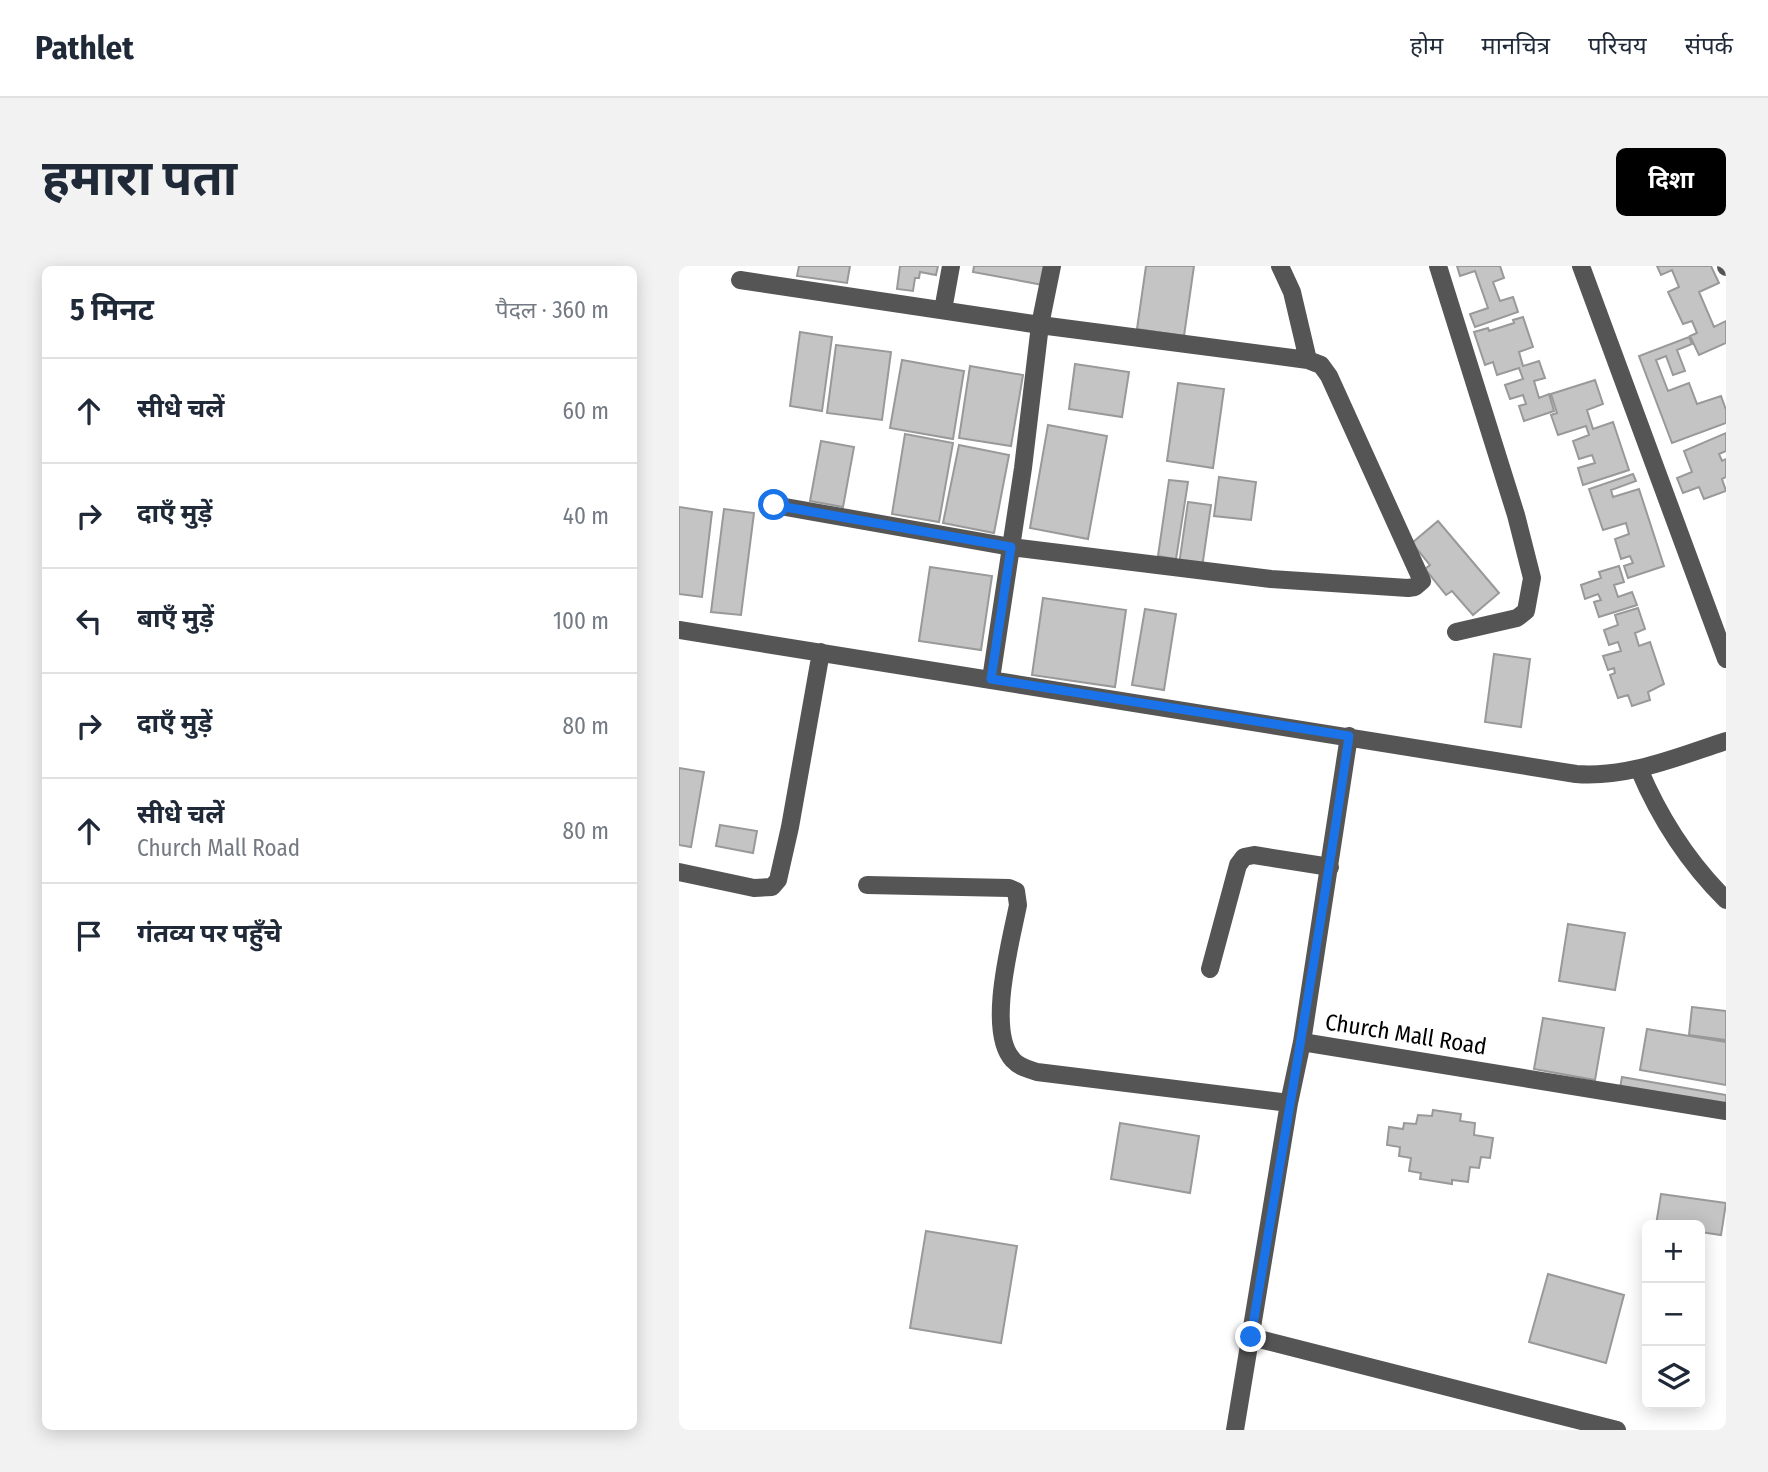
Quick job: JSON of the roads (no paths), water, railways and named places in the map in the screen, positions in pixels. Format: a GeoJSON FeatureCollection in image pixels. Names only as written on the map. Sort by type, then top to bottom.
{"type":"FeatureCollection","features":[{"type":"Feature","properties":{"kind":"street"},"geometry":{"type":"LineString","coordinates":[[943,310],[951,266]]}},
{"type":"Feature","properties":{"kind":"street"},"geometry":{"type":"LineString","coordinates":[[991,679],[1023,468],[1040,324],[1052,266]]}},
{"type":"Feature","properties":{"kind":"street"},"geometry":{"type":"LineString","coordinates":[[1280,266],[1293,292],[1308,360]]}},
{"type":"Feature","properties":{"kind":"street"},"geometry":{"type":"LineString","coordinates":[[1439,266],[1532,578],[1526,611],[1517,618],[1456,632]]}},
{"type":"Feature","properties":{"kind":"street"},"geometry":{"type":"LineString","coordinates":[[1581,266],[1726,659]]}},
{"type":"Feature","properties":{"kind":"street"},"geometry":{"type":"LineString","coordinates":[[740,280],[1308,360],[1321,365],[1329,376],[1421,576],[1420,584],[1408,588],[1271,579],[1011,547],[774,505]]}},
{"type":"Feature","properties":{"kind":"street"},"geometry":{"type":"LineString","coordinates":[[679,630],[1576,774],[1594,775],[1639,769],[1726,741]]}},
{"type":"Feature","properties":{"kind":"street"},"geometry":{"type":"LineString","coordinates":[[679,872],[765,889],[772,887],[778,880],[821,652]]}},
{"type":"Feature","properties":{"kind":"street"},"geometry":{"type":"LineString","coordinates":[[1302,1042],[1349,736]]}},
{"type":"Feature","properties":{"kind":"street"},"geometry":{"type":"LineString","coordinates":[[1639,769],[1655,806],[1677,844],[1726,900]]}},
{"type":"Feature","properties":{"kind":"street"},"geometry":{"type":"LineString","coordinates":[[1210,969],[1238,865],[1244,857],[1254,855],[1330,867]]}},
{"type":"Feature","properties":{"kind":"street"},"geometry":{"type":"LineString","coordinates":[[867,885],[1009,888],[1016,891],[1018,905],[1001,993],[1002,1037],[1011,1059],[1019,1066],[1037,1072],[1289,1103]]}},
{"type":"Feature","properties":{"kind":"street","name":"Church Mall Road"},"geometry":{"type":"LineString","coordinates":[[1235,1430],[1289,1103],[1302,1042],[1726,1111]]}},
{"type":"Feature","properties":{"kind":"street"},"geometry":{"type":"LineString","coordinates":[[1251,1337],[1617,1430]]}}]}
